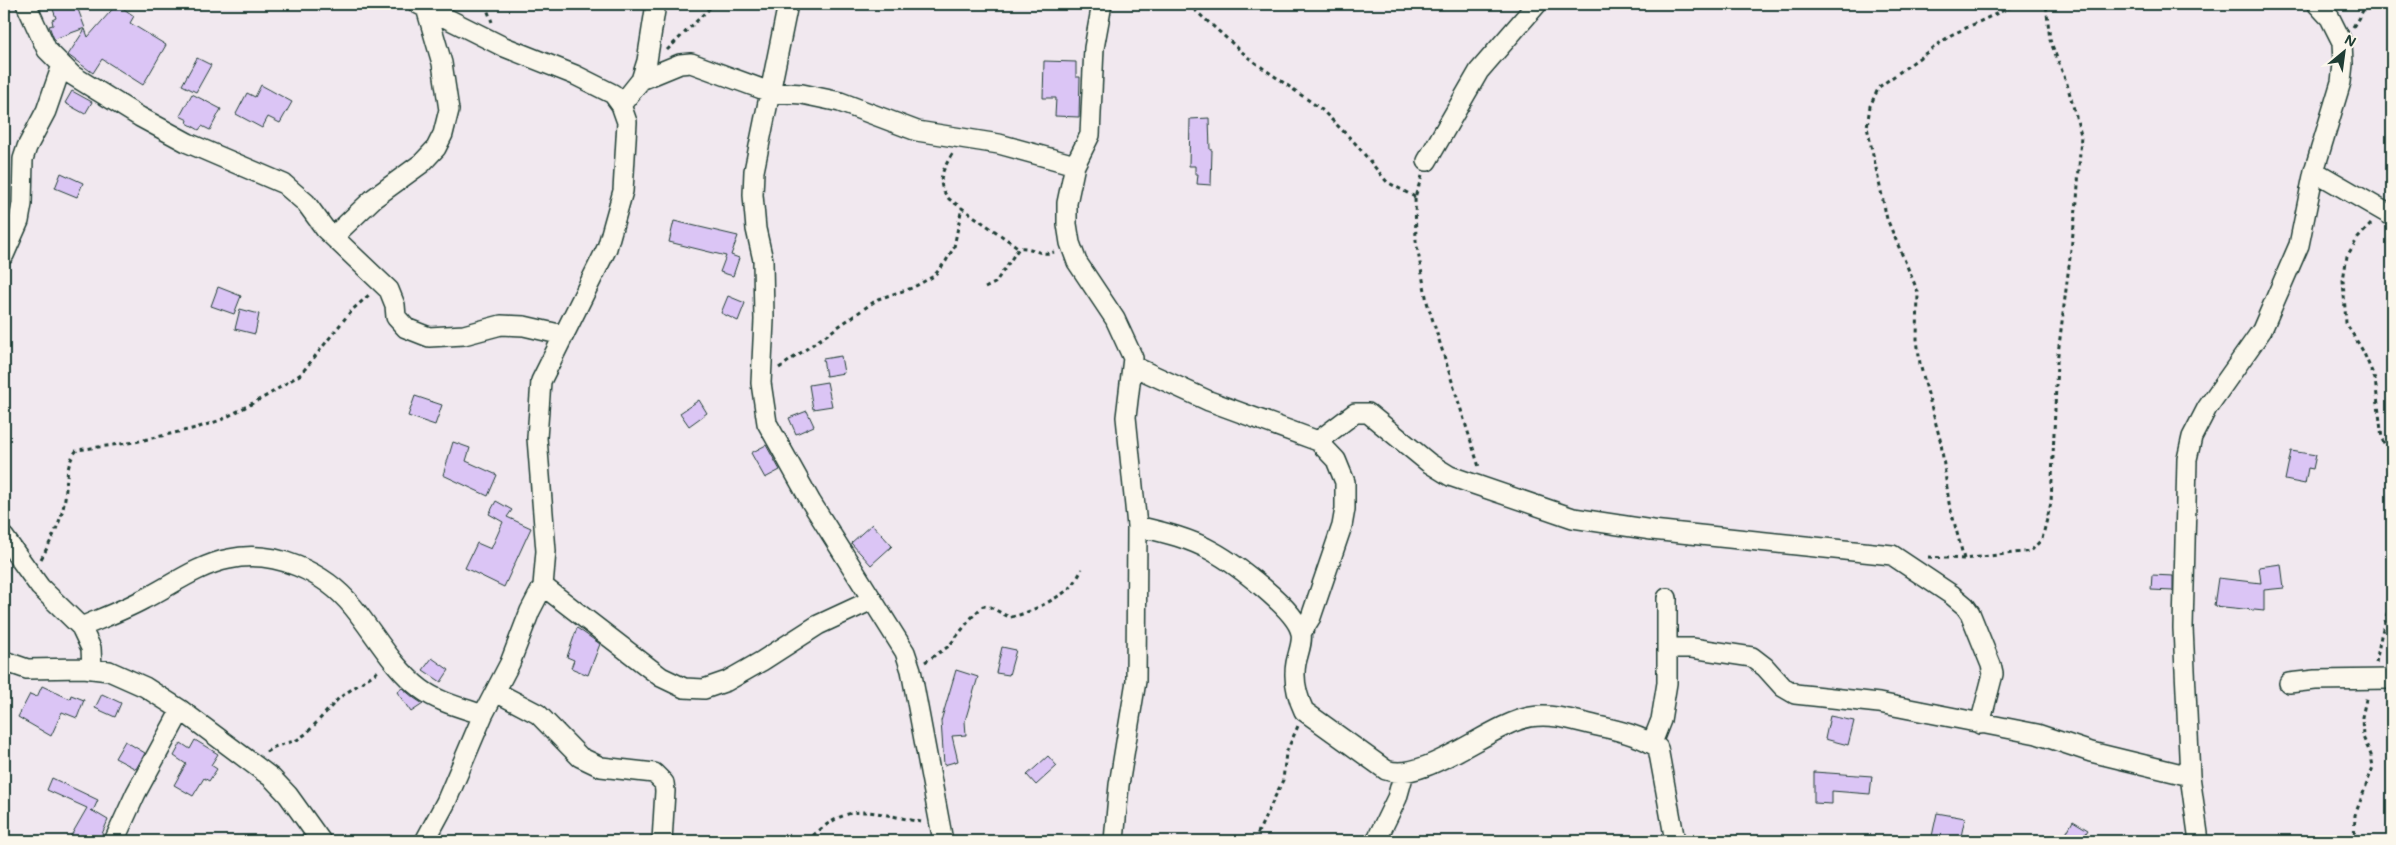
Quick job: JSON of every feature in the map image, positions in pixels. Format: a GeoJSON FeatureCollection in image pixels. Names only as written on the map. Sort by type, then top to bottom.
{"type":"FeatureCollection","features":[{"type":"Feature","properties":{"kind":"street"},"geometry":{"type":"LineString","coordinates":[[26,4],[47,50],[72,75],[140,117],[188,143],[284,184],[306,203],[324,229],[334,236],[392,296],[399,323],[406,328],[429,337],[464,335],[500,325],[524,326],[563,335]]}},
{"type":"Feature","properties":{"kind":"street"},"geometry":{"type":"LineString","coordinates":[[621,105],[641,80],[647,61],[656,4]]}},
{"type":"Feature","properties":{"kind":"street"},"geometry":{"type":"LineString","coordinates":[[788,4],[754,171],[753,195],[756,229],[763,260],[764,320],[761,383],[767,423],[811,502],[906,652],[941,833]]}},
{"type":"Feature","properties":{"kind":"street"},"geometry":{"type":"LineString","coordinates":[[1102,4],[1094,48],[1090,134],[1075,165],[1067,204],[1070,242],[1077,262],[1115,319],[1130,350],[1133,366],[1127,392],[1126,417],[1136,526],[1136,681],[1119,785],[1114,841]]}},
{"type":"Feature","properties":{"kind":"street"},"geometry":{"type":"LineString","coordinates":[[1427,161],[1479,71],[1537,4]]}},
{"type":"Feature","properties":{"kind":"street"},"geometry":{"type":"LineString","coordinates":[[2199,841],[2190,776],[2183,628],[2186,459],[2192,437],[2207,408],[2262,330],[2299,245],[2314,171],[2341,82],[2344,55],[2342,42],[2330,18],[2317,4]]}},
{"type":"Feature","properties":{"kind":"street"},"geometry":{"type":"LineString","coordinates":[[334,236],[374,198],[422,163],[436,148],[443,134],[449,110],[442,63],[422,6]]}},
{"type":"Feature","properties":{"kind":"street"},"geometry":{"type":"LineString","coordinates":[[422,6],[502,46],[596,85],[613,94],[621,105],[627,122],[623,191],[603,256],[541,381],[537,438],[546,551],[543,586],[530,611],[510,663],[483,715],[446,802],[425,841]]}},
{"type":"Feature","properties":{"kind":"street"},"geometry":{"type":"LineString","coordinates":[[641,80],[680,64],[691,63],[770,92],[824,97],[916,131],[999,144],[1075,165]]}},
{"type":"Feature","properties":{"kind":"street"},"geometry":{"type":"LineString","coordinates":[[4,255],[19,221],[22,204],[23,159],[46,111],[62,65]]}},
{"type":"Feature","properties":{"kind":"street"},"geometry":{"type":"LineString","coordinates":[[2314,171],[2388,214]]}},
{"type":"Feature","properties":{"kind":"street"},"geometry":{"type":"LineString","coordinates":[[1133,366],[1209,401],[1318,441],[1336,460],[1345,482],[1345,509],[1336,548],[1311,617],[1301,633],[1296,665],[1296,695],[1304,710],[1386,770],[1396,774],[1404,773],[1468,747],[1514,722],[1531,717],[1565,718],[1612,729],[1652,743],[1658,748],[1662,759],[1675,841]]}},
{"type":"Feature","properties":{"kind":"street"},"geometry":{"type":"LineString","coordinates":[[1318,441],[1355,413],[1368,413],[1429,463],[1450,476],[1573,518],[1602,523],[1892,555],[1952,595],[1970,613],[1993,674],[1980,724]]}},
{"type":"Feature","properties":{"kind":"street"},"geometry":{"type":"LineString","coordinates":[[1136,526],[1175,535],[1213,551],[1281,604],[1295,618],[1301,633]]}},
{"type":"Feature","properties":{"kind":"street"},"geometry":{"type":"LineString","coordinates":[[4,537],[30,575],[82,627],[91,648],[92,668]]}},
{"type":"Feature","properties":{"kind":"street"},"geometry":{"type":"LineString","coordinates":[[82,627],[143,600],[208,564],[229,559],[261,556],[298,566],[339,592],[352,605],[394,661],[422,690],[440,700],[483,715]]}},
{"type":"Feature","properties":{"kind":"street"},"geometry":{"type":"LineString","coordinates":[[543,586],[661,676],[684,688],[704,689],[727,681],[762,661],[818,624],[872,600]]}},
{"type":"Feature","properties":{"kind":"street"},"geometry":{"type":"LineString","coordinates":[[1652,743],[1660,720],[1667,683],[1667,598]]}},
{"type":"Feature","properties":{"kind":"street"},"geometry":{"type":"LineString","coordinates":[[1667,648],[1692,648],[1752,657],[1765,667],[1783,687],[1795,694],[1879,703],[2037,734],[2091,752],[2190,776]]}},
{"type":"Feature","properties":{"kind":"street"},"geometry":{"type":"LineString","coordinates":[[4,661],[27,669],[92,668],[126,678],[181,710],[253,762],[288,795],[321,841]]}},
{"type":"Feature","properties":{"kind":"street"},"geometry":{"type":"LineString","coordinates":[[2289,683],[2315,680],[2392,679]]}},
{"type":"Feature","properties":{"kind":"street"},"geometry":{"type":"LineString","coordinates":[[496,692],[538,714],[580,757],[601,767],[647,771],[660,777],[664,783],[665,791],[662,841]]}},
{"type":"Feature","properties":{"kind":"street"},"geometry":{"type":"LineString","coordinates":[[114,841],[140,785],[181,710]]}},
{"type":"Feature","properties":{"kind":"street"},"geometry":{"type":"LineString","coordinates":[[1376,841],[1398,798],[1404,773]]}},
{"type":"Feature","properties":{"kind":"path"},"geometry":{"type":"LineString","coordinates":[[647,61],[668,49],[714,4]]}},
{"type":"Feature","properties":{"kind":"path"},"geometry":{"type":"LineString","coordinates":[[1188,4],[1250,59],[1321,109],[1355,143],[1387,182],[1415,197]]}},
{"type":"Feature","properties":{"kind":"path"},"geometry":{"type":"LineString","coordinates":[[1964,559],[1949,503],[1941,443],[1920,364],[1917,339],[1918,292],[1887,219],[1867,127],[1870,106],[1879,87],[1951,35],[2017,4]]}},
{"type":"Feature","properties":{"kind":"path"},"geometry":{"type":"LineString","coordinates":[[1892,555],[1964,559],[2031,551],[2042,539],[2051,503],[2057,362],[2077,201],[2081,135],[2067,84],[2050,40],[2046,4]]}},
{"type":"Feature","properties":{"kind":"path"},"geometry":{"type":"LineString","coordinates":[[2342,42],[2359,19],[2367,4]]}},
{"type":"Feature","properties":{"kind":"path"},"geometry":{"type":"LineString","coordinates":[[960,138],[946,164],[941,179],[940,189],[949,200],[962,207],[1019,248],[1026,247],[1043,255],[1054,252],[1070,242]]}},
{"type":"Feature","properties":{"kind":"path"},"geometry":{"type":"LineString","coordinates":[[1427,161],[1415,197],[1416,241],[1427,302],[1484,487]]}},
{"type":"Feature","properties":{"kind":"path"},"geometry":{"type":"LineString","coordinates":[[761,383],[796,355],[878,299],[912,288],[934,276],[954,247],[962,207]]}},
{"type":"Feature","properties":{"kind":"path"},"geometry":{"type":"LineString","coordinates":[[2388,214],[2358,238],[2347,256],[2343,280],[2346,323],[2363,351],[2375,379],[2382,439],[2392,459]]}},
{"type":"Feature","properties":{"kind":"path"},"geometry":{"type":"LineString","coordinates":[[985,288],[994,284],[1019,248]]}},
{"type":"Feature","properties":{"kind":"path"},"geometry":{"type":"LineString","coordinates":[[30,575],[58,526],[64,503],[70,462],[78,450],[135,442],[196,428],[221,420],[268,396],[301,374],[351,311],[381,284]]}},
{"type":"Feature","properties":{"kind":"path"},"geometry":{"type":"LineString","coordinates":[[911,670],[949,646],[983,606],[990,607],[1009,618],[1023,614],[1066,592],[1073,585],[1082,569]]}},
{"type":"Feature","properties":{"kind":"path"},"geometry":{"type":"LineString","coordinates":[[2354,841],[2355,814],[2373,767],[2371,756],[2363,737],[2362,717],[2392,596]]}},
{"type":"Feature","properties":{"kind":"path"},"geometry":{"type":"LineString","coordinates":[[253,762],[274,747],[298,740],[307,733],[339,698],[394,661]]}},
{"type":"Feature","properties":{"kind":"path"},"geometry":{"type":"LineString","coordinates":[[1254,841],[1283,780],[1286,753],[1304,710]]}},
{"type":"Feature","properties":{"kind":"path"},"geometry":{"type":"LineString","coordinates":[[807,841],[838,818],[854,811],[941,833]]}},
{"type":"Feature","properties":{"kind":"building"},"geometry":{"type":"Polygon","coordinates":[[[67,4],[76,4],[85,28],[54,39],[49,26],[53,25],[52,20],[56,18],[53,9],[67,4]]]}},
{"type":"Feature","properties":{"kind":"building"},"geometry":{"type":"Polygon","coordinates":[[[117,4],[134,16],[130,23],[166,45],[143,85],[102,59],[93,73],[68,55],[85,29],[88,37],[117,4]]]}},
{"type":"Feature","properties":{"kind":"building"},"geometry":{"type":"Polygon","coordinates":[[[197,58],[211,65],[196,92],[182,85],[197,58]]]}},
{"type":"Feature","properties":{"kind":"building"},"geometry":{"type":"Polygon","coordinates":[[[1044,61],[1076,62],[1076,77],[1080,77],[1079,117],[1055,116],[1056,98],[1043,98],[1044,61]]]}},
{"type":"Feature","properties":{"kind":"building"},"geometry":{"type":"Polygon","coordinates":[[[261,85],[292,102],[280,123],[268,117],[262,128],[236,114],[247,93],[255,97],[261,85]]]}},
{"type":"Feature","properties":{"kind":"building"},"geometry":{"type":"Polygon","coordinates":[[[72,91],[92,102],[85,114],[65,103],[72,91]]]}},
{"type":"Feature","properties":{"kind":"building"},"geometry":{"type":"Polygon","coordinates":[[[192,94],[221,109],[210,130],[202,126],[199,130],[187,123],[188,120],[180,116],[192,94]]]}},
{"type":"Feature","properties":{"kind":"building"},"geometry":{"type":"Polygon","coordinates":[[[1209,118],[1210,150],[1212,150],[1211,185],[1197,184],[1198,174],[1195,174],[1195,166],[1189,166],[1190,119],[1209,118]]]}},
{"type":"Feature","properties":{"kind":"building"},"geometry":{"type":"Polygon","coordinates":[[[61,173],[83,183],[77,197],[55,188],[61,173]]]}},
{"type":"Feature","properties":{"kind":"building"},"geometry":{"type":"Polygon","coordinates":[[[674,221],[738,236],[731,255],[739,258],[733,276],[720,272],[726,256],[669,242],[674,221]]]}},
{"type":"Feature","properties":{"kind":"building"},"geometry":{"type":"Polygon","coordinates":[[[218,287],[241,296],[234,314],[211,306],[218,287]]]}},
{"type":"Feature","properties":{"kind":"building"},"geometry":{"type":"Polygon","coordinates":[[[728,296],[745,303],[738,321],[721,313],[728,296]]]}},
{"type":"Feature","properties":{"kind":"building"},"geometry":{"type":"Polygon","coordinates":[[[240,309],[259,314],[255,334],[235,329],[240,309]]]}},
{"type":"Feature","properties":{"kind":"building"},"geometry":{"type":"Polygon","coordinates":[[[841,356],[844,373],[826,376],[823,359],[841,356]]]}},
{"type":"Feature","properties":{"kind":"building"},"geometry":{"type":"Polygon","coordinates":[[[827,382],[832,406],[813,409],[809,385],[827,382]]]}},
{"type":"Feature","properties":{"kind":"building"},"geometry":{"type":"Polygon","coordinates":[[[415,396],[442,405],[435,425],[408,416],[415,396]]]}},
{"type":"Feature","properties":{"kind":"building"},"geometry":{"type":"Polygon","coordinates":[[[699,400],[707,413],[689,426],[680,413],[699,400]]]}},
{"type":"Feature","properties":{"kind":"building"},"geometry":{"type":"Polygon","coordinates":[[[807,411],[814,426],[796,434],[789,418],[807,411]]]}},
{"type":"Feature","properties":{"kind":"building"},"geometry":{"type":"Polygon","coordinates":[[[453,442],[470,448],[466,461],[497,475],[488,496],[443,475],[453,442]]]}},
{"type":"Feature","properties":{"kind":"building"},"geometry":{"type":"Polygon","coordinates":[[[766,445],[780,470],[765,478],[751,453],[766,445]]]}},
{"type":"Feature","properties":{"kind":"building"},"geometry":{"type":"Polygon","coordinates":[[[2291,451],[2316,455],[2313,469],[2308,468],[2305,484],[2285,480],[2291,451]]]}},
{"type":"Feature","properties":{"kind":"building"},"geometry":{"type":"Polygon","coordinates":[[[496,501],[512,510],[507,517],[531,528],[504,587],[465,568],[477,543],[491,549],[503,522],[489,514],[496,501]]]}},
{"type":"Feature","properties":{"kind":"building"},"geometry":{"type":"Polygon","coordinates":[[[872,524],[892,546],[871,565],[851,543],[872,524]]]}},
{"type":"Feature","properties":{"kind":"building"},"geometry":{"type":"Polygon","coordinates":[[[2281,564],[2284,588],[2264,590],[2264,611],[2214,606],[2218,578],[2261,583],[2259,567],[2281,564]]]}},
{"type":"Feature","properties":{"kind":"building"},"geometry":{"type":"Polygon","coordinates":[[[2152,575],[2173,576],[2173,591],[2151,590],[2152,575]]]}},
{"type":"Feature","properties":{"kind":"building"},"geometry":{"type":"Polygon","coordinates":[[[577,628],[600,644],[588,675],[571,668],[574,660],[567,657],[577,628]]]}},
{"type":"Feature","properties":{"kind":"building"},"geometry":{"type":"Polygon","coordinates":[[[1002,647],[1016,650],[1009,675],[996,673],[1002,647]]]}},
{"type":"Feature","properties":{"kind":"building"},"geometry":{"type":"Polygon","coordinates":[[[432,658],[449,670],[441,682],[423,670],[432,658]]]}},
{"type":"Feature","properties":{"kind":"building"},"geometry":{"type":"Polygon","coordinates":[[[956,670],[978,677],[965,721],[966,735],[952,736],[958,761],[944,765],[941,721],[956,670]]]}},
{"type":"Feature","properties":{"kind":"building"},"geometry":{"type":"Polygon","coordinates":[[[42,686],[70,699],[71,695],[84,700],[77,718],[62,712],[51,736],[18,717],[30,694],[37,697],[42,686]]]}},
{"type":"Feature","properties":{"kind":"building"},"geometry":{"type":"Polygon","coordinates":[[[402,688],[423,704],[411,712],[397,692],[402,688]]]}},
{"type":"Feature","properties":{"kind":"building"},"geometry":{"type":"Polygon","coordinates":[[[102,694],[121,703],[115,717],[95,708],[102,694]]]}},
{"type":"Feature","properties":{"kind":"building"},"geometry":{"type":"Polygon","coordinates":[[[1830,716],[1854,721],[1848,745],[1825,739],[1830,716]]]}},
{"type":"Feature","properties":{"kind":"building"},"geometry":{"type":"Polygon","coordinates":[[[195,740],[218,754],[211,765],[217,769],[209,781],[204,778],[193,796],[174,785],[186,764],[174,756],[181,743],[190,749],[195,740]]]}},
{"type":"Feature","properties":{"kind":"building"},"geometry":{"type":"Polygon","coordinates":[[[125,741],[145,753],[136,769],[115,758],[125,741]]]}},
{"type":"Feature","properties":{"kind":"building"},"geometry":{"type":"Polygon","coordinates":[[[1048,756],[1057,766],[1036,785],[1027,775],[1048,756]]]}},
{"type":"Feature","properties":{"kind":"building"},"geometry":{"type":"Polygon","coordinates":[[[1814,772],[1872,776],[1870,794],[1832,791],[1832,804],[1814,803],[1814,772]]]}},
{"type":"Feature","properties":{"kind":"building"},"geometry":{"type":"Polygon","coordinates":[[[52,778],[98,800],[93,811],[91,810],[108,820],[99,841],[68,841],[87,808],[47,790],[52,778]]]}},
{"type":"Feature","properties":{"kind":"building"},"geometry":{"type":"Polygon","coordinates":[[[1937,813],[1965,818],[1960,841],[1931,841],[1937,813]]]}},
{"type":"Feature","properties":{"kind":"building"},"geometry":{"type":"Polygon","coordinates":[[[2073,821],[2088,830],[2081,841],[2062,841],[2073,821]]]}}]}
